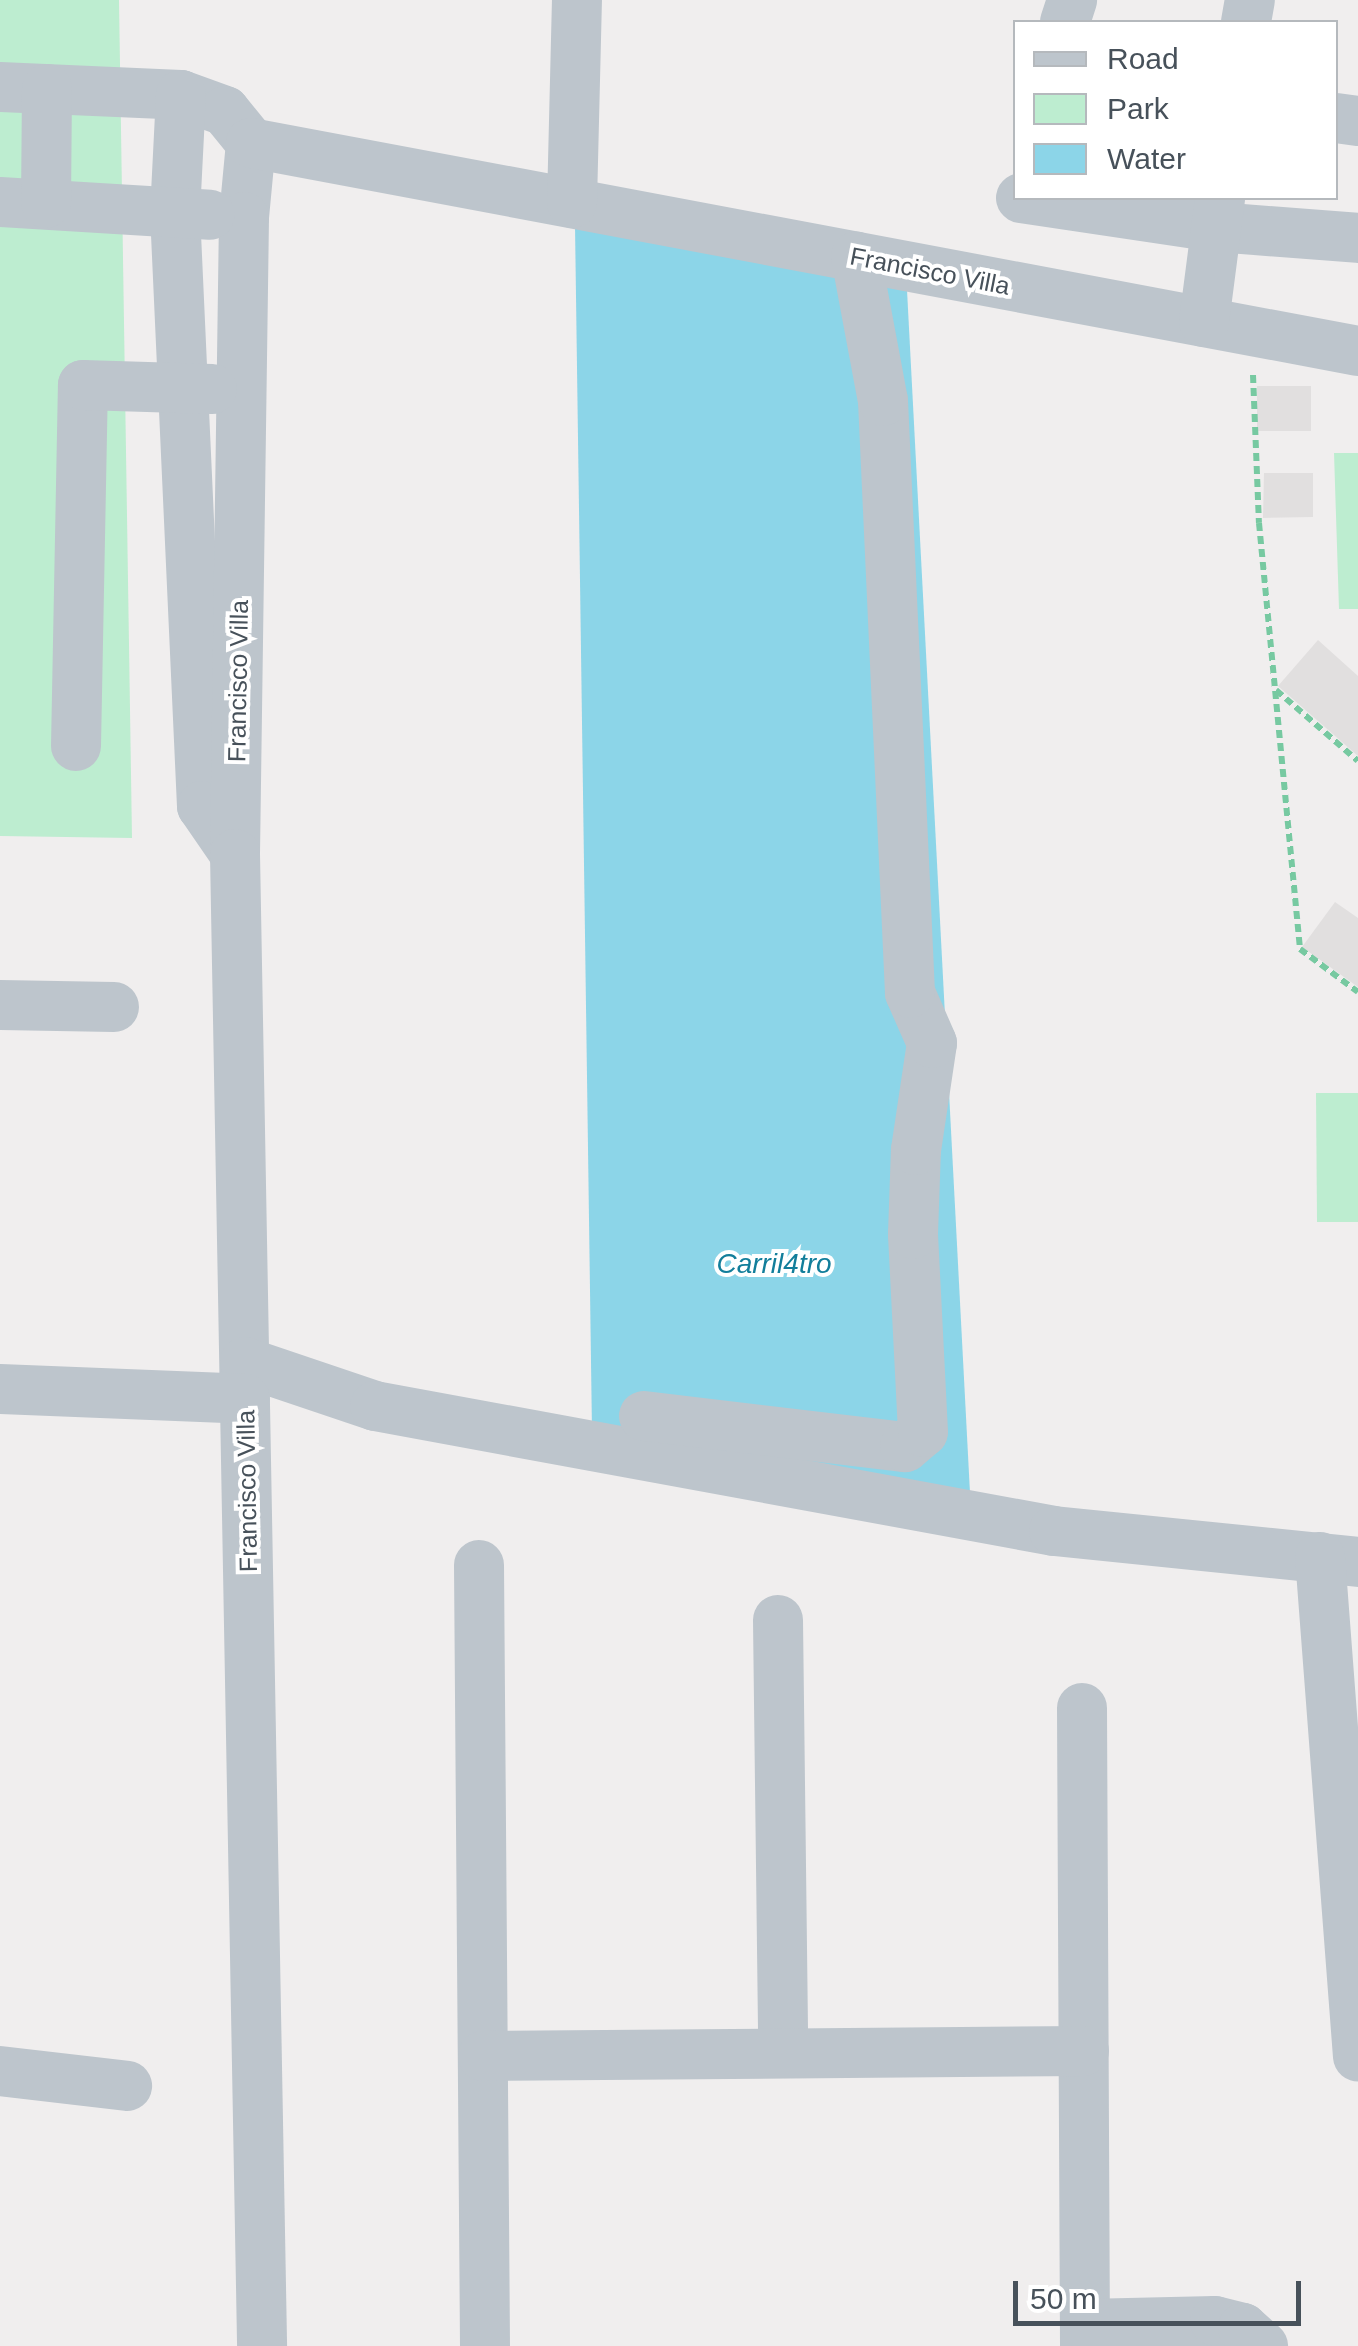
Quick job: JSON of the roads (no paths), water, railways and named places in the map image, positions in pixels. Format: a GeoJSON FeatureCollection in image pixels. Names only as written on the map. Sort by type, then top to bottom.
{"type":"FeatureCollection","features":[{"type":"Feature","properties":{"kind":"street"},"geometry":{"type":"LineString","coordinates":[[572,204],[578,0]]}},
{"type":"Feature","properties":{"kind":"street"},"geometry":{"type":"LineString","coordinates":[[244,217],[23,203],[24,88],[180,96],[224,111],[251,143]]}},
{"type":"Feature","properties":{"kind":"street"},"geometry":{"type":"LineString","coordinates":[[180,96],[175,212],[202,806],[236,854]]}},
{"type":"Feature","properties":{"kind":"street","name":"Francisco Villa"},"geometry":{"type":"LineString","coordinates":[[262,2346],[236,854],[244,217],[251,143],[1358,351]]}},
{"type":"Feature","properties":{"kind":"street"},"geometry":{"type":"LineString","coordinates":[[1050,200],[1218,212],[1358,238]]}},
{"type":"Feature","properties":{"kind":"street"},"geometry":{"type":"LineString","coordinates":[[1204,322],[1218,212]]}},
{"type":"Feature","properties":{"kind":"street"},"geometry":{"type":"LineString","coordinates":[[644,1416],[905,1448],[922,1432],[913,1234],[916,1150],[932,1042],[910,994],[883,401],[856,258]]}},
{"type":"Feature","properties":{"kind":"street"},"geometry":{"type":"LineString","coordinates":[[76,746],[83,384],[242,389]]}},
{"type":"Feature","properties":{"kind":"street"},"geometry":{"type":"LineString","coordinates":[[0,1005],[114,1007]]}},
{"type":"Feature","properties":{"kind":"street"},"geometry":{"type":"LineString","coordinates":[[0,1389],[245,1381],[1054,1532],[1339,1560],[1358,2057]]}},
{"type":"Feature","properties":{"kind":"street"},"geometry":{"type":"LineString","coordinates":[[479,1565],[484,2346]]}},
{"type":"Feature","properties":{"kind":"street"},"geometry":{"type":"LineString","coordinates":[[778,1620],[783,2053]]}},
{"type":"Feature","properties":{"kind":"street"},"geometry":{"type":"LineString","coordinates":[[1082,1708],[1085,2335],[1215,2321],[1243,2328],[1263,2346]]}},
{"type":"Feature","properties":{"kind":"street"},"geometry":{"type":"LineString","coordinates":[[483,2056],[1084,2051]]}},
{"type":"Feature","properties":{"kind":"street"},"geometry":{"type":"LineString","coordinates":[[0,2071],[127,2086]]}},
{"type":"Feature","properties":{"kind":"water","name":"Carril4tro"},"geometry":{"type":"Polygon","coordinates":[[[575,225],[907,290],[970,1493],[592,1432],[575,225]]]}}]}
